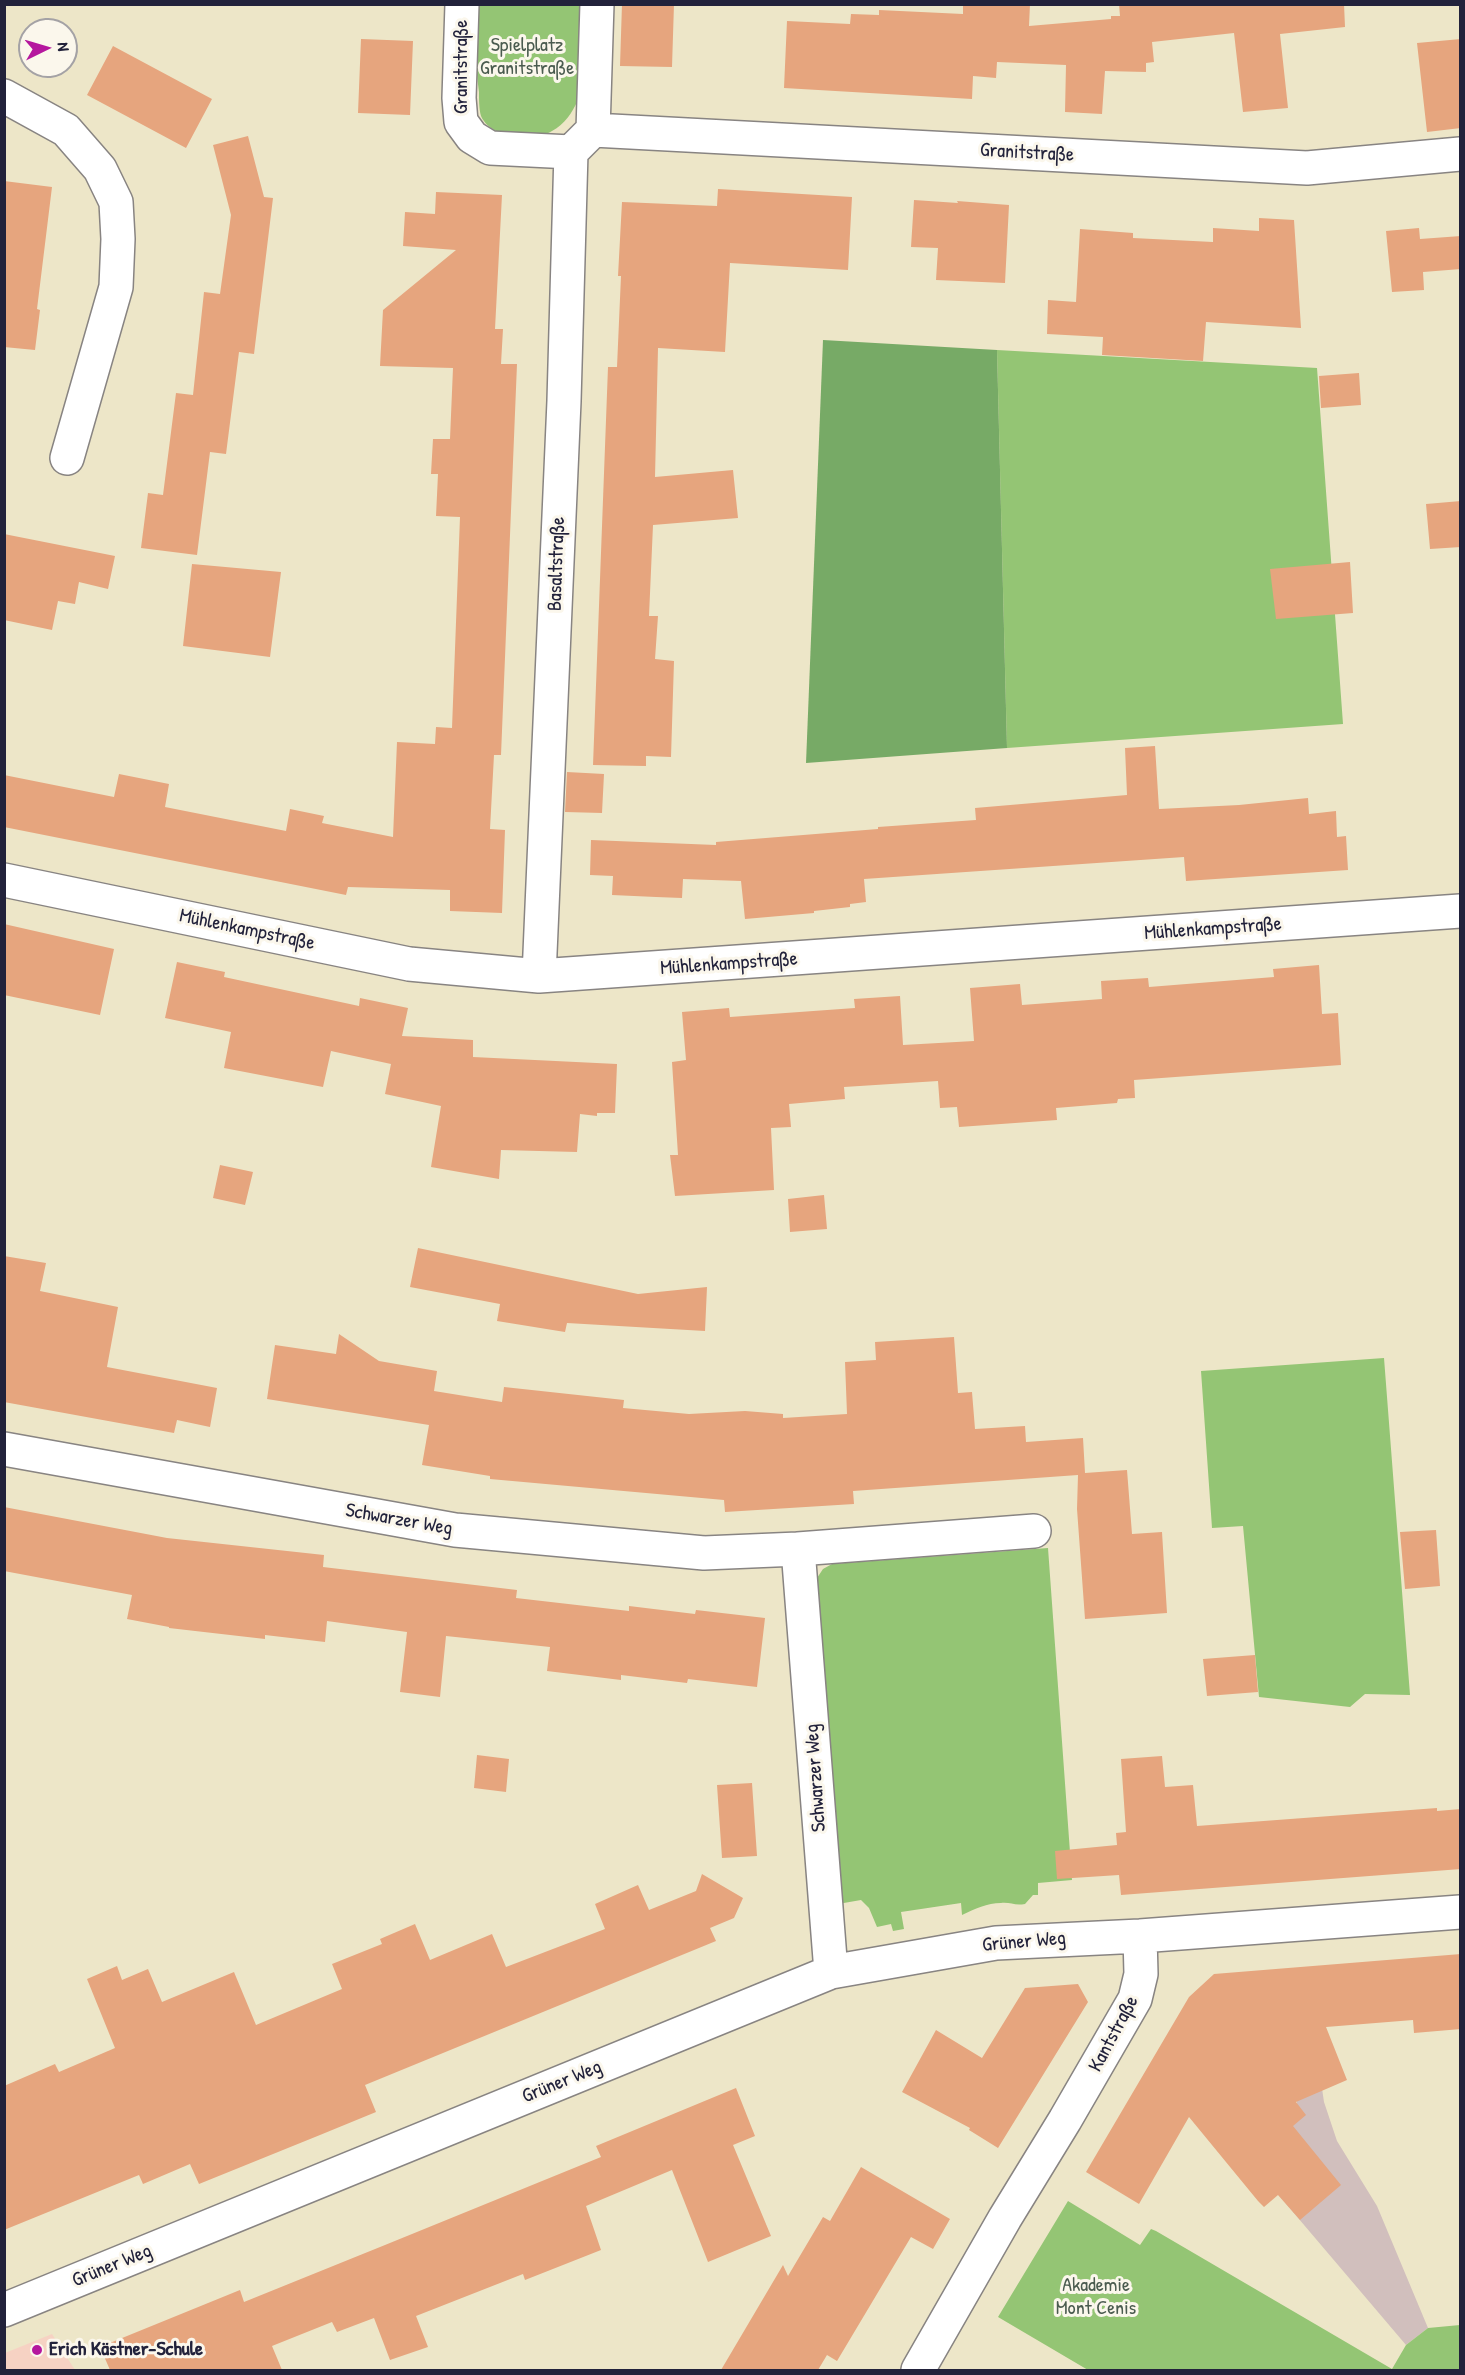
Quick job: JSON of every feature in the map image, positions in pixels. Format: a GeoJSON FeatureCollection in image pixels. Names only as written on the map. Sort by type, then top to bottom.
{"type":"FeatureCollection","features":[{"type":"Feature","properties":{"kind":"street","name":"Granitstraße"},"geometry":{"type":"LineString","coordinates":[[462,4],[459,98],[462,122],[472,137],[490,148],[582,141],[1301,168],[1461,154]]}},
{"type":"Feature","properties":{"kind":"street"},"geometry":{"type":"LineString","coordinates":[[582,141],[597,4]]}},
{"type":"Feature","properties":{"kind":"street"},"geometry":{"type":"LineString","coordinates":[[4,96],[66,130],[100,169],[116,202],[118,239],[116,287],[67,458]]}},
{"type":"Feature","properties":{"kind":"street","name":"Basaltstraße"},"geometry":{"type":"LineString","coordinates":[[539,976],[564,413],[582,141]]}},
{"type":"Feature","properties":{"kind":"street","name":"Mühlenkampstraße"},"geometry":{"type":"LineString","coordinates":[[4,880],[409,964],[539,976],[1461,910]]}},
{"type":"Feature","properties":{"kind":"street","name":"Schwarzer Weg"},"geometry":{"type":"LineString","coordinates":[[4,1449],[455,1530],[704,1553],[798,1549],[1034,1531]]}},
{"type":"Feature","properties":{"kind":"street","name":"Schwarzer Weg"},"geometry":{"type":"LineString","coordinates":[[798,1549],[831,1972]]}},
{"type":"Feature","properties":{"kind":"street"},"geometry":{"type":"LineString","coordinates":[[1140,1936],[1461,1912]]}},
{"type":"Feature","properties":{"kind":"street","name":"Grüner Weg"},"geometry":{"type":"LineString","coordinates":[[4,2310],[831,1972],[996,1943],[1140,1936]]}},
{"type":"Feature","properties":{"kind":"street","name":"Kantstraße"},"geometry":{"type":"LineString","coordinates":[[918,2370],[1135,1999],[1141,1974],[1140,1936]]}},
{"type":"Feature","properties":{"kind":"shaded area"},"geometry":{"type":"Polygon","coordinates":[[[1319,2068],[1324,2102],[1337,2141],[1377,2206],[1428,2328],[1406,2345],[1276,2192],[1297,2103],[1294,2070],[1319,2068]]]}},
{"type":"Feature","properties":{"kind":"shaded area","name":"Erich Kästner-Schule"},"geometry":{"type":"Polygon","coordinates":[[[52,2334],[75,2370],[5,2370],[5,2353],[52,2334]]]}},
{"type":"Feature","properties":{"kind":"green space","name":"Spielplatz Granitstraße"},"geometry":{"type":"Polygon","coordinates":[[[476,5],[581,5],[578,100],[568,118],[557,128],[534,137],[524,137],[503,134],[486,124],[479,107],[475,38],[476,5]]]}},
{"type":"Feature","properties":{"kind":"green space"},"geometry":{"type":"Polygon","coordinates":[[[823,340],[997,350],[1007,748],[806,763],[823,340]]]}},
{"type":"Feature","properties":{"kind":"green space"},"geometry":{"type":"Polygon","coordinates":[[[997,350],[1317,368],[1343,724],[1007,748],[997,350]]]}},
{"type":"Feature","properties":{"kind":"green space"},"geometry":{"type":"Polygon","coordinates":[[[1384,1358],[1410,1695],[1365,1694],[1350,1707],[1259,1697],[1243,1526],[1212,1528],[1201,1371],[1384,1358]]]}},
{"type":"Feature","properties":{"kind":"green space"},"geometry":{"type":"Polygon","coordinates":[[[1048,1548],[1072,1880],[1038,1883],[1038,1895],[1033,1895],[1025,1904],[991,1904],[962,1915],[961,1903],[901,1912],[904,1929],[893,1931],[891,1924],[877,1927],[869,1908],[861,1900],[838,1904],[817,1578],[823,1569],[832,1564],[1048,1548]]]}},
{"type":"Feature","properties":{"kind":"green space","name":"Akademie Mont Cenis"},"geometry":{"type":"Polygon","coordinates":[[[1068,2201],[1140,2245],[1151,2229],[1156,2231],[1392,2369],[1406,2345],[1428,2328],[1460,2325],[1460,2370],[1088,2370],[998,2317],[1068,2201]]]}},
{"type":"Feature","properties":{"kind":"building"},"geometry":{"type":"Polygon","coordinates":[[[622,4],[674,4],[672,67],[620,66],[622,4]]]}},
{"type":"Feature","properties":{"kind":"building"},"geometry":{"type":"Polygon","coordinates":[[[963,4],[1030,4],[1029,26],[1111,19],[1111,16],[1120,16],[1119,4],[1344,4],[1345,27],[1280,34],[1288,108],[1243,112],[1234,33],[1152,42],[1154,62],[1146,63],[1146,72],[1105,71],[1102,114],[1065,112],[1066,65],[997,62],[996,78],[973,76],[972,99],[784,88],[787,21],[850,24],[851,14],[879,15],[879,10],[963,14],[963,4]]]}},
{"type":"Feature","properties":{"kind":"building"},"geometry":{"type":"Polygon","coordinates":[[[361,39],[413,41],[410,115],[358,113],[361,39]]]}},
{"type":"Feature","properties":{"kind":"building"},"geometry":{"type":"Polygon","coordinates":[[[1461,39],[1461,128],[1427,132],[1417,43],[1461,39]]]}},
{"type":"Feature","properties":{"kind":"building"},"geometry":{"type":"Polygon","coordinates":[[[113,46],[212,99],[186,148],[87,95],[113,46]]]}},
{"type":"Feature","properties":{"kind":"building"},"geometry":{"type":"Polygon","coordinates":[[[248,136],[264,197],[273,198],[254,354],[239,352],[226,454],[210,452],[197,555],[141,548],[148,493],[163,495],[176,393],[193,395],[204,292],[220,294],[231,215],[213,145],[248,136]]]}},
{"type":"Feature","properties":{"kind":"building"},"geometry":{"type":"Polygon","coordinates":[[[4,181],[52,187],[37,309],[40,310],[35,350],[4,347],[4,181]]]}},
{"type":"Feature","properties":{"kind":"building"},"geometry":{"type":"Polygon","coordinates":[[[718,189],[852,197],[848,270],[730,263],[725,352],[658,348],[655,477],[733,470],[738,518],[653,525],[649,616],[658,616],[655,659],[674,661],[671,757],[646,756],[646,766],[593,765],[608,367],[617,367],[622,202],[717,206],[718,189]]]}},
{"type":"Feature","properties":{"kind":"building"},"geometry":{"type":"Polygon","coordinates":[[[436,192],[502,195],[495,329],[503,329],[501,364],[517,364],[501,755],[494,755],[490,829],[505,830],[502,913],[450,911],[450,890],[348,887],[346,895],[4,827],[4,775],[114,797],[119,774],[169,784],[165,807],[286,831],[290,809],[324,816],[322,823],[393,837],[397,742],[435,744],[436,727],[452,728],[460,517],[436,516],[438,474],[431,474],[433,439],[450,439],[453,368],[380,366],[383,310],[456,250],[403,246],[405,212],[435,214],[436,192]]]}},
{"type":"Feature","properties":{"kind":"building"},"geometry":{"type":"Polygon","coordinates":[[[914,200],[1009,205],[1005,283],[936,280],[938,248],[911,247],[914,200]]]}},
{"type":"Feature","properties":{"kind":"building"},"geometry":{"type":"Polygon","coordinates":[[[1259,218],[1294,220],[1301,328],[1206,322],[1203,361],[1102,355],[1103,337],[1047,334],[1048,300],[1076,302],[1080,229],[1133,233],[1133,238],[1213,242],[1213,228],[1259,231],[1259,218]]]}},
{"type":"Feature","properties":{"kind":"building"},"geometry":{"type":"Polygon","coordinates":[[[1419,228],[1420,239],[1461,236],[1461,269],[1423,272],[1424,290],[1392,292],[1386,231],[1419,228]]]}},
{"type":"Feature","properties":{"kind":"building"},"geometry":{"type":"Polygon","coordinates":[[[1359,373],[1361,405],[1321,408],[1319,376],[1359,373]]]}},
{"type":"Feature","properties":{"kind":"building"},"geometry":{"type":"Polygon","coordinates":[[[1461,501],[1461,547],[1430,549],[1426,504],[1461,501]]]}},
{"type":"Feature","properties":{"kind":"building"},"geometry":{"type":"Polygon","coordinates":[[[4,534],[115,556],[108,589],[79,582],[75,604],[58,601],[52,630],[4,620],[4,534]]]}},
{"type":"Feature","properties":{"kind":"building"},"geometry":{"type":"Polygon","coordinates":[[[1350,562],[1353,613],[1276,619],[1270,569],[1350,562]]]}},
{"type":"Feature","properties":{"kind":"building"},"geometry":{"type":"Polygon","coordinates":[[[192,564],[281,572],[270,657],[183,646],[192,564]]]}},
{"type":"Feature","properties":{"kind":"building"},"geometry":{"type":"Polygon","coordinates":[[[1155,746],[1159,809],[1239,805],[1308,798],[1309,814],[1336,811],[1337,837],[1346,836],[1348,870],[1186,881],[1184,857],[864,879],[866,902],[850,904],[850,907],[814,911],[814,913],[745,919],[741,881],[683,879],[682,898],[656,897],[612,895],[613,876],[590,875],[591,840],[716,845],[716,842],[976,820],[975,808],[1127,795],[1125,748],[1155,746]]]}},
{"type":"Feature","properties":{"kind":"building"},"geometry":{"type":"Polygon","coordinates":[[[567,772],[604,774],[602,813],[565,812],[567,772]]]}},
{"type":"Feature","properties":{"kind":"building"},"geometry":{"type":"Polygon","coordinates":[[[4,924],[114,949],[100,1015],[4,995],[4,924]]]}},
{"type":"Feature","properties":{"kind":"building"},"geometry":{"type":"Polygon","coordinates":[[[177,962],[225,972],[224,977],[359,1006],[360,998],[408,1008],[402,1036],[473,1040],[473,1057],[617,1064],[615,1113],[597,1113],[597,1116],[580,1114],[577,1152],[501,1150],[499,1179],[431,1167],[441,1106],[385,1094],[391,1064],[331,1051],[323,1087],[224,1068],[231,1032],[165,1018],[177,962]]]}},
{"type":"Feature","properties":{"kind":"building"},"geometry":{"type":"Polygon","coordinates":[[[1319,965],[1322,1014],[1338,1013],[1341,1065],[1134,1080],[1135,1098],[1118,1099],[1117,1103],[1056,1108],[1057,1120],[959,1127],[957,1107],[940,1108],[938,1081],[844,1087],[845,1099],[789,1104],[791,1127],[771,1128],[774,1190],[675,1196],[670,1155],[678,1155],[672,1062],[686,1060],[682,1012],[729,1008],[730,1017],[855,1008],[854,999],[900,996],[903,1045],[974,1041],[970,988],[1020,984],[1022,1005],[1102,999],[1101,981],[1148,978],[1149,987],[1274,977],[1273,969],[1319,965]]]}},
{"type":"Feature","properties":{"kind":"building"},"geometry":{"type":"Polygon","coordinates":[[[220,1165],[253,1172],[245,1205],[213,1198],[220,1165]]]}},
{"type":"Feature","properties":{"kind":"building"},"geometry":{"type":"Polygon","coordinates":[[[824,1195],[827,1229],[790,1232],[788,1199],[824,1195]]]}},
{"type":"Feature","properties":{"kind":"building"},"geometry":{"type":"Polygon","coordinates":[[[418,1248],[638,1294],[707,1287],[705,1331],[567,1323],[565,1332],[497,1321],[500,1304],[410,1287],[418,1248]]]}},
{"type":"Feature","properties":{"kind":"building"},"geometry":{"type":"Polygon","coordinates":[[[4,1256],[46,1263],[40,1291],[118,1307],[107,1367],[217,1388],[210,1427],[177,1420],[174,1433],[4,1402],[4,1256]]]}},
{"type":"Feature","properties":{"kind":"building"},"geometry":{"type":"Polygon","coordinates":[[[339,1334],[379,1361],[437,1371],[434,1391],[502,1402],[504,1387],[624,1400],[623,1408],[689,1414],[745,1411],[783,1414],[783,1418],[847,1414],[845,1362],[876,1360],[875,1342],[954,1337],[958,1393],[972,1392],[975,1429],[1025,1426],[1026,1442],[1083,1438],[1085,1473],[1127,1470],[1132,1534],[1162,1532],[1167,1613],[1085,1619],[1077,1509],[1078,1475],[853,1491],[854,1504],[725,1512],[724,1500],[490,1479],[490,1476],[422,1465],[429,1425],[267,1399],[275,1345],[336,1354],[339,1334]]]}},
{"type":"Feature","properties":{"kind":"building"},"geometry":{"type":"Polygon","coordinates":[[[4,1507],[167,1538],[324,1555],[323,1567],[517,1590],[516,1598],[629,1611],[629,1606],[695,1614],[696,1610],[765,1618],[757,1687],[688,1679],[687,1683],[621,1675],[621,1680],[547,1671],[550,1647],[446,1636],[440,1697],[400,1692],[407,1632],[327,1621],[325,1642],[265,1635],[265,1639],[169,1628],[127,1619],[132,1595],[4,1571],[4,1507]]]}},
{"type":"Feature","properties":{"kind":"building"},"geometry":{"type":"Polygon","coordinates":[[[1436,1530],[1440,1586],[1405,1589],[1400,1532],[1436,1530]]]}},
{"type":"Feature","properties":{"kind":"building"},"geometry":{"type":"Polygon","coordinates":[[[1255,1655],[1258,1692],[1207,1696],[1203,1659],[1255,1655]]]}},
{"type":"Feature","properties":{"kind":"building"},"geometry":{"type":"Polygon","coordinates":[[[477,1755],[509,1759],[506,1792],[474,1788],[477,1755]]]}},
{"type":"Feature","properties":{"kind":"building"},"geometry":{"type":"Polygon","coordinates":[[[1162,1756],[1165,1787],[1193,1785],[1197,1826],[1437,1808],[1437,1811],[1461,1809],[1461,1869],[1121,1895],[1119,1875],[1057,1879],[1055,1851],[1117,1845],[1116,1833],[1126,1832],[1121,1759],[1162,1756]]]}},
{"type":"Feature","properties":{"kind":"building"},"geometry":{"type":"Polygon","coordinates":[[[752,1783],[757,1856],[722,1858],[717,1785],[752,1783]]]}},
{"type":"Feature","properties":{"kind":"building"},"geometry":{"type":"Polygon","coordinates":[[[702,1874],[743,1898],[734,1918],[710,1928],[716,1941],[365,2085],[376,2112],[320,2135],[199,2184],[190,2164],[143,2184],[139,2175],[4,2230],[4,2086],[55,2064],[59,2072],[115,2048],[87,1979],[117,1966],[122,1980],[148,1969],[162,2002],[234,1972],[256,2025],[342,1989],[332,1964],[382,1944],[380,1939],[415,1924],[430,1960],[492,1934],[506,1967],[605,1929],[595,1904],[638,1885],[649,1910],[696,1891],[702,1874]]]}},
{"type":"Feature","properties":{"kind":"building"},"geometry":{"type":"Polygon","coordinates":[[[1461,1954],[1461,2029],[1414,2033],[1413,2020],[1326,2027],[1347,2080],[1296,2102],[1306,2115],[1293,2126],[1341,2185],[1300,2220],[1278,2195],[1264,2207],[1189,2117],[1139,2204],[1086,2172],[1189,1997],[1214,1974],[1461,1954]]]}},
{"type":"Feature","properties":{"kind":"building"},"geometry":{"type":"Polygon","coordinates":[[[1078,1984],[1088,2002],[998,2148],[969,2130],[970,2128],[902,2092],[936,2030],[982,2058],[1025,1988],[1078,1984]]]}},
{"type":"Feature","properties":{"kind":"building"},"geometry":{"type":"Polygon","coordinates":[[[736,2088],[755,2136],[733,2145],[771,2236],[708,2262],[672,2170],[586,2206],[601,2250],[525,2280],[523,2274],[416,2316],[428,2347],[390,2360],[374,2318],[337,2332],[332,2322],[272,2346],[282,2370],[110,2370],[100,2347],[240,2290],[244,2302],[385,2245],[601,2157],[596,2146],[736,2088]]]}},
{"type":"Feature","properties":{"kind":"building"},"geometry":{"type":"Polygon","coordinates":[[[861,2167],[950,2219],[933,2249],[911,2237],[837,2361],[827,2355],[818,2370],[721,2370],[783,2265],[788,2276],[823,2217],[830,2221],[861,2167]]]}},
{"type":"Feature","properties":{"kind":"place","name":"Erich Kästner-Schule"},"geometry":{"type":"Point","coordinates":[37,2350]}}]}
